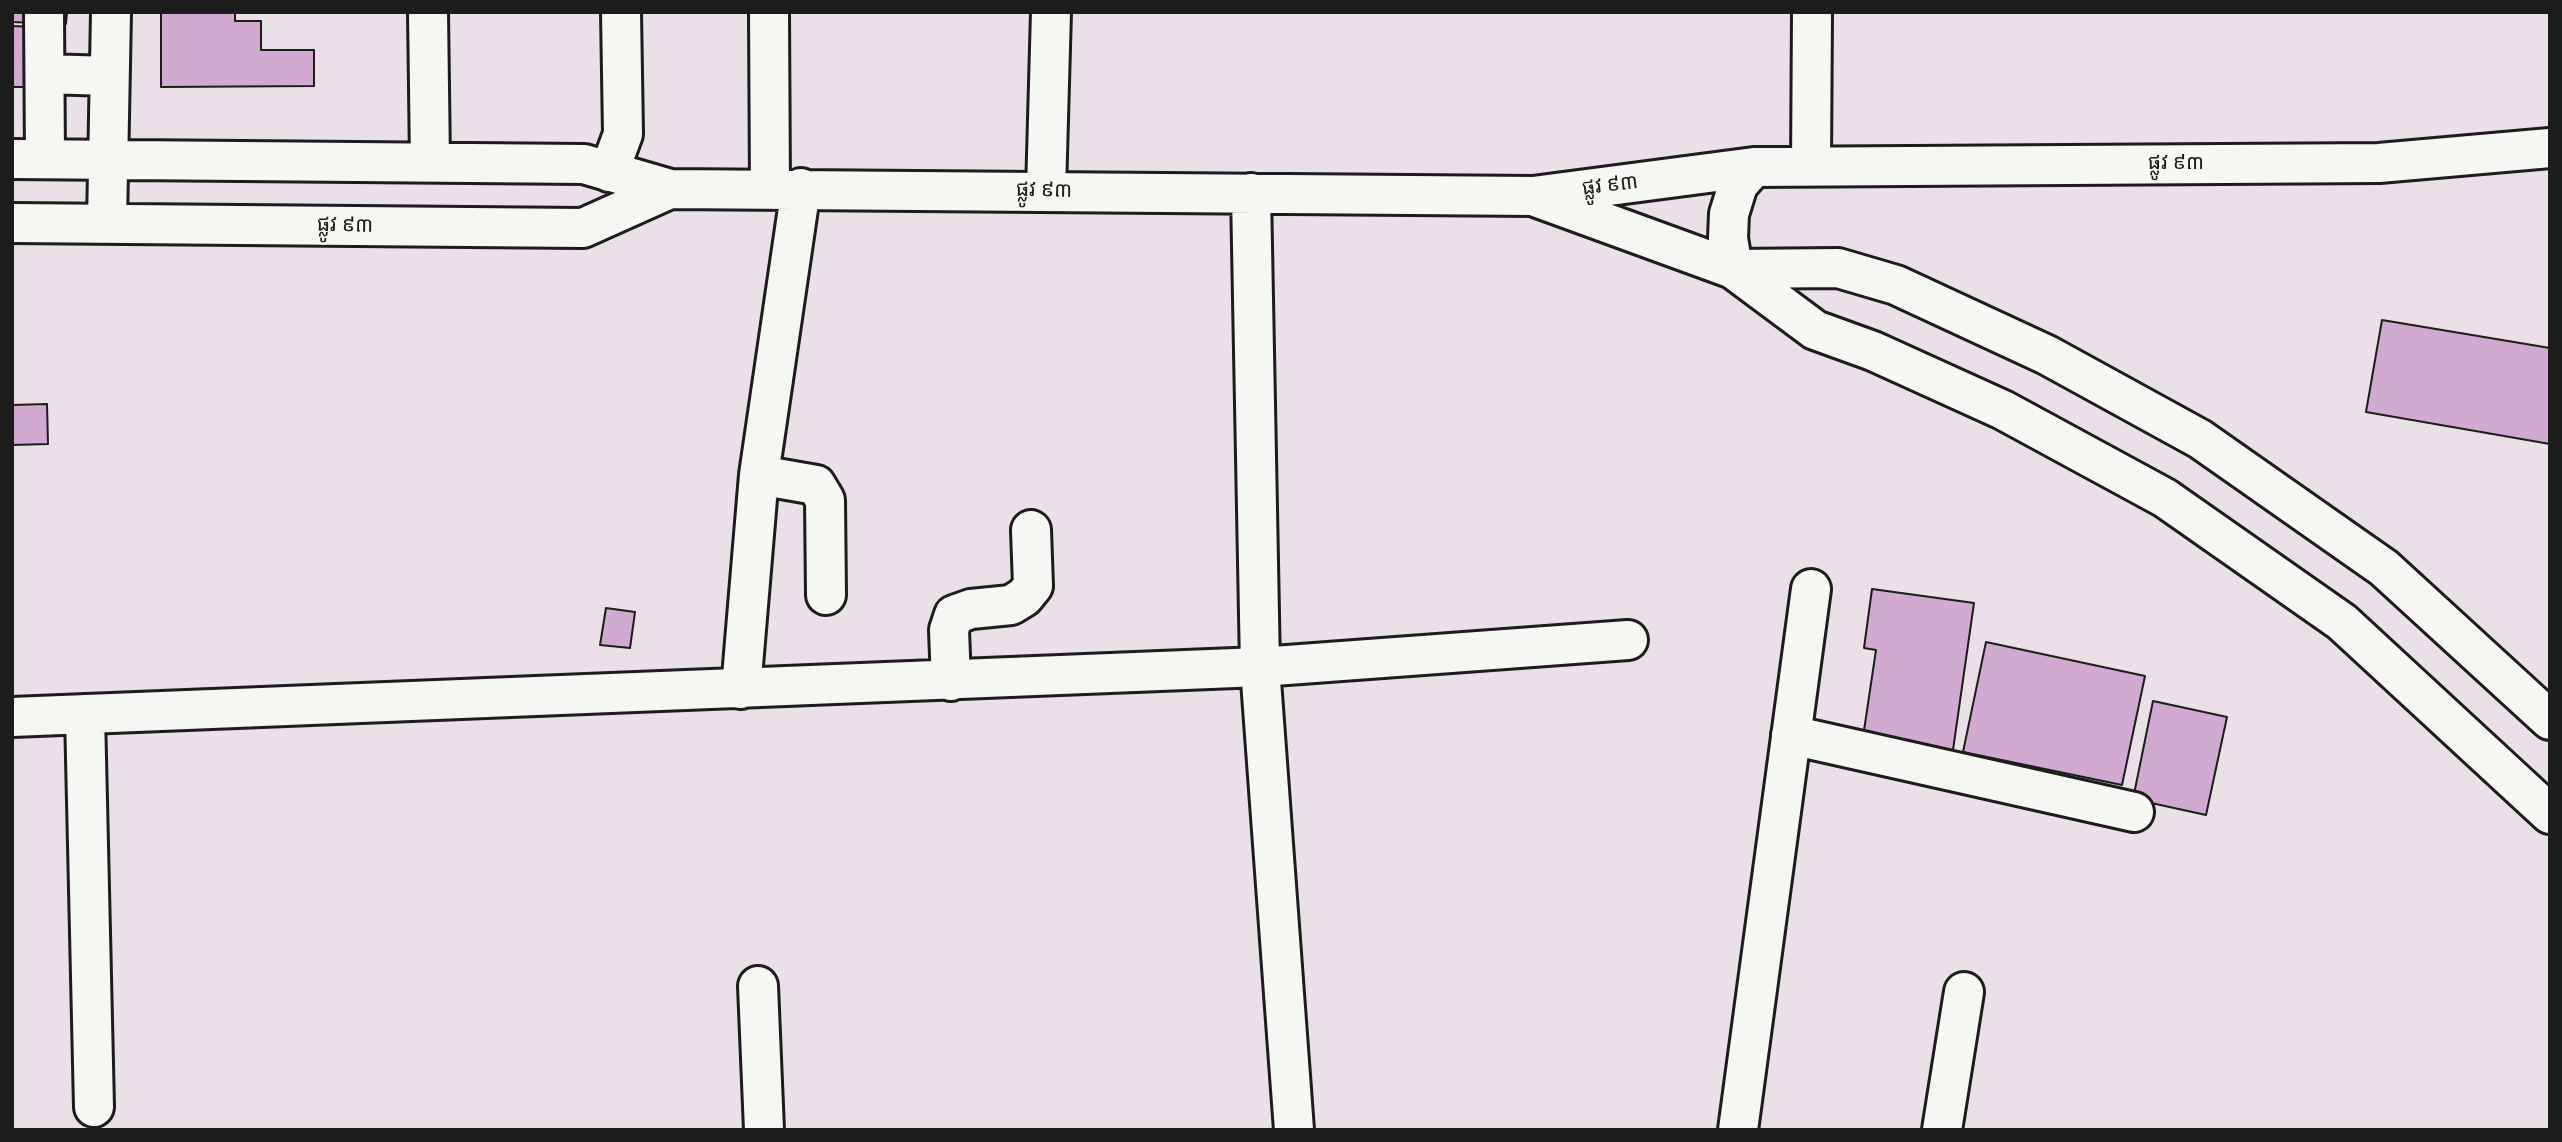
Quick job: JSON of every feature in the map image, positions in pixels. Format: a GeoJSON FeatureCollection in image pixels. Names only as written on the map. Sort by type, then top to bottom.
{"type":"FeatureCollection","features":[{"type":"Feature","properties":{"kind":"street"},"geometry":{"type":"LineString","coordinates":[[29,159],[45,74],[44,12]]}},
{"type":"Feature","properties":{"kind":"street"},"geometry":{"type":"LineString","coordinates":[[107,223],[111,12]]}},
{"type":"Feature","properties":{"kind":"street"},"geometry":{"type":"LineString","coordinates":[[428,12],[429,162]]}},
{"type":"Feature","properties":{"kind":"street"},"geometry":{"type":"LineString","coordinates":[[609,172],[623,134],[621,12]]}},
{"type":"Feature","properties":{"kind":"street"},"geometry":{"type":"LineString","coordinates":[[741,689],[785,188],[769,12]]}},
{"type":"Feature","properties":{"kind":"street"},"geometry":{"type":"LineString","coordinates":[[1046,191],[1051,12]]}},
{"type":"Feature","properties":{"kind":"street"},"geometry":{"type":"LineString","coordinates":[[1811,166],[1812,12]]}},
{"type":"Feature","properties":{"kind":"street"},"geometry":{"type":"LineString","coordinates":[[45,74],[109,76]]}},
{"type":"Feature","properties":{"kind":"street","name":"ផ្លូវ ៩៣"},"geometry":{"type":"LineString","coordinates":[[29,159],[584,164],[670,189],[1533,196],[1754,167],[2379,163],[2550,149]]}},
{"type":"Feature","properties":{"kind":"street"},"geometry":{"type":"LineString","coordinates":[[1733,269],[1728,238],[1729,214],[1738,185],[1754,167]]}},
{"type":"Feature","properties":{"kind":"street","name":"ផ្លូវ ៩៣"},"geometry":{"type":"LineString","coordinates":[[12,223],[583,228],[670,189]]}},
{"type":"Feature","properties":{"kind":"street"},"geometry":{"type":"LineString","coordinates":[[1251,193],[1261,667],[1284,1128]]}},
{"type":"Feature","properties":{"kind":"street"},"geometry":{"type":"LineString","coordinates":[[1533,196],[1733,269],[1815,330],[1873,351],[2003,410],[2165,498],[2342,622],[2550,814]]}},
{"type":"Feature","properties":{"kind":"street"},"geometry":{"type":"LineString","coordinates":[[1733,269],[1838,268],[1895,285],[2047,355],[2200,439],[2384,568],[2550,720]]}},
{"type":"Feature","properties":{"kind":"street"},"geometry":{"type":"LineString","coordinates":[[759,475],[816,485],[824,500],[826,594]]}},
{"type":"Feature","properties":{"kind":"street"},"geometry":{"type":"LineString","coordinates":[[951,681],[949,630],[954,615],[971,609],[1011,605],[1024,597],[1033,586],[1031,530]]}},
{"type":"Feature","properties":{"kind":"street"},"geometry":{"type":"LineString","coordinates":[[1738,1130],[1811,589]]}},
{"type":"Feature","properties":{"kind":"street"},"geometry":{"type":"LineString","coordinates":[[12,717],[1261,667],[1628,640]]}},
{"type":"Feature","properties":{"kind":"street"},"geometry":{"type":"LineString","coordinates":[[85,714],[94,1107]]}},
{"type":"Feature","properties":{"kind":"street"},"geometry":{"type":"LineString","coordinates":[[1791,735],[2134,812]]}},
{"type":"Feature","properties":{"kind":"street"},"geometry":{"type":"LineString","coordinates":[[758,986],[764,1130]]}},
{"type":"Feature","properties":{"kind":"street"},"geometry":{"type":"LineString","coordinates":[[1942,1130],[1964,992]]}},
{"type":"Feature","properties":{"kind":"building"},"geometry":{"type":"Polygon","coordinates":[[[12,12],[67,12],[66,24],[12,22],[12,12]]]}},
{"type":"Feature","properties":{"kind":"building"},"geometry":{"type":"Polygon","coordinates":[[[161,12],[235,12],[235,21],[261,21],[261,50],[314,50],[314,86],[161,87],[161,12]]]}},
{"type":"Feature","properties":{"kind":"building"},"geometry":{"type":"Polygon","coordinates":[[[12,26],[35,27],[33,87],[12,87],[12,26]]]}},
{"type":"Feature","properties":{"kind":"building"},"geometry":{"type":"Polygon","coordinates":[[[2382,320],[2550,348],[2550,444],[2366,412],[2382,320]]]}},
{"type":"Feature","properties":{"kind":"building"},"geometry":{"type":"Polygon","coordinates":[[[47,404],[48,444],[12,445],[12,405],[47,404]]]}},
{"type":"Feature","properties":{"kind":"building"},"geometry":{"type":"Polygon","coordinates":[[[1872,589],[1974,603],[1952,757],[1862,744],[1876,650],[1864,648],[1872,589]]]}},
{"type":"Feature","properties":{"kind":"building"},"geometry":{"type":"Polygon","coordinates":[[[606,608],[635,612],[630,648],[600,645],[606,608]]]}},
{"type":"Feature","properties":{"kind":"building"},"geometry":{"type":"Polygon","coordinates":[[[1986,642],[2145,676],[2122,785],[1963,752],[1986,642]]]}},
{"type":"Feature","properties":{"kind":"building"},"geometry":{"type":"Polygon","coordinates":[[[2153,701],[2227,717],[2206,815],[2133,799],[2153,701]]]}}]}
